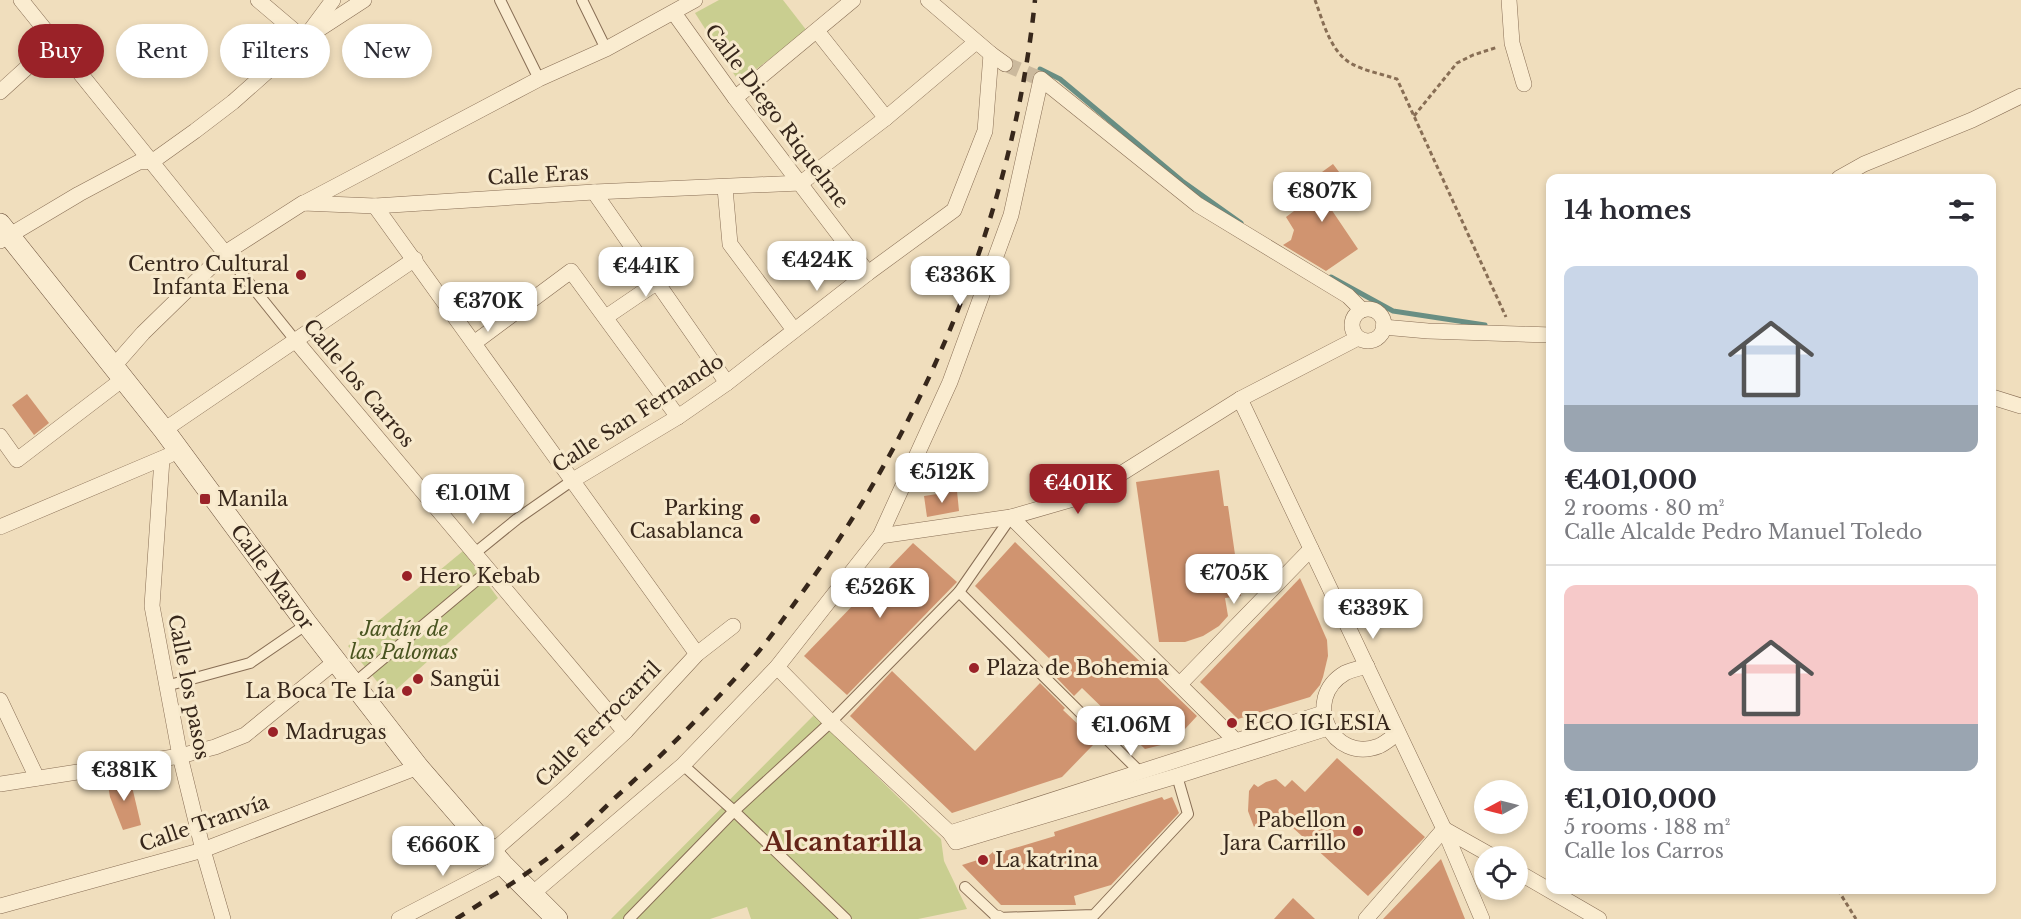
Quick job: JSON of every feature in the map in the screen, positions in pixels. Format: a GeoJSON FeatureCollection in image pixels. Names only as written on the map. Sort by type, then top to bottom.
{"type":"FeatureCollection","features":[{"type":"Feature","properties":{"kind":"main road","name":"Calle Mayor"},"geometry":{"type":"LineString","coordinates":[[4,233],[164,430],[170,455],[307,624],[418,767],[498,858],[557,919]]}},
{"type":"Feature","properties":{"kind":"street","name":"Calle los Carros"},"geometry":{"type":"LineString","coordinates":[[21,0],[40,24]]}},
{"type":"Feature","properties":{"kind":"street"},"geometry":{"type":"LineString","coordinates":[[258,0],[286,24]]}},
{"type":"Feature","properties":{"kind":"street"},"geometry":{"type":"LineString","coordinates":[[315,24],[333,0]]}},
{"type":"Feature","properties":{"kind":"street"},"geometry":{"type":"LineString","coordinates":[[327,24],[364,0]]}},
{"type":"Feature","properties":{"kind":"street"},"geometry":{"type":"LineString","coordinates":[[500,0],[539,79]]}},
{"type":"Feature","properties":{"kind":"street"},"geometry":{"type":"LineString","coordinates":[[582,0],[606,48]]}},
{"type":"Feature","properties":{"kind":"street"},"geometry":{"type":"LineString","coordinates":[[0,436],[17,460],[118,372],[143,333],[225,253],[303,203],[539,79],[674,13],[695,0]]}},
{"type":"Feature","properties":{"kind":"street"},"geometry":{"type":"LineString","coordinates":[[735,98],[853,0]]}},
{"type":"Feature","properties":{"kind":"street"},"geometry":{"type":"LineString","coordinates":[[928,0],[1005,64]]}},
{"type":"Feature","properties":{"kind":"street"},"geometry":{"type":"LineString","coordinates":[[1509,0],[1512,43],[1524,84]]}},
{"type":"Feature","properties":{"kind":"street","name":"Calle Diego Riquelme"},"geometry":{"type":"LineString","coordinates":[[674,13],[735,98],[868,273]]}},
{"type":"Feature","properties":{"kind":"street"},"geometry":{"type":"LineString","coordinates":[[817,31],[886,118]]}},
{"type":"Feature","properties":{"kind":"street"},"geometry":{"type":"LineString","coordinates":[[801,183],[886,118],[976,42]]}},
{"type":"Feature","properties":{"kind":"street","name":"Calle San Fernando"},"geometry":{"type":"LineString","coordinates":[[475,553],[517,519],[573,480],[678,417],[727,383],[868,273],[954,210],[985,131],[991,54]]}},
{"type":"Feature","properties":{"kind":"street"},"geometry":{"type":"LineString","coordinates":[[0,92],[18,76]]}},
{"type":"Feature","properties":{"kind":"street","name":"Calle los Carros"},"geometry":{"type":"LineString","coordinates":[[85,78],[295,340],[625,732]]}},
{"type":"Feature","properties":{"kind":"street"},"geometry":{"type":"LineString","coordinates":[[4,233],[139,162],[153,161],[233,102],[260,78]]}},
{"type":"Feature","properties":{"kind":"street"},"geometry":{"type":"LineString","coordinates":[[532,894],[683,765],[777,667],[880,537],[950,382],[1011,215],[1041,79],[1198,205],[1348,296],[1362,310]]}},
{"type":"Feature","properties":{"kind":"street"},"geometry":{"type":"LineString","coordinates":[[1846,174],[1864,164],[1972,120],[2021,96]]}},
{"type":"Feature","properties":{"kind":"street","name":"Calle Eras"},"geometry":{"type":"LineString","coordinates":[[303,203],[375,206],[594,192],[801,183]]}},
{"type":"Feature","properties":{"kind":"street"},"geometry":{"type":"LineString","coordinates":[[725,188],[730,244],[794,330]]}},
{"type":"Feature","properties":{"kind":"street"},"geometry":{"type":"LineString","coordinates":[[594,192],[727,383]]}},
{"type":"Feature","properties":{"kind":"street"},"geometry":{"type":"LineString","coordinates":[[375,206],[697,654]]}},
{"type":"Feature","properties":{"kind":"street"},"geometry":{"type":"LineString","coordinates":[[164,430],[415,259]]}},
{"type":"Feature","properties":{"kind":"street"},"geometry":{"type":"LineString","coordinates":[[474,343],[571,271],[678,417]]}},
{"type":"Feature","properties":{"kind":"street"},"geometry":{"type":"LineString","coordinates":[[606,317],[656,283]]}},
{"type":"Feature","properties":{"kind":"street"},"geometry":{"type":"LineString","coordinates":[[1369,309],[1380,315],[1383,327],[1374,340],[1363,340],[1354,334],[1352,323],[1357,313],[1369,309]]}},
{"type":"Feature","properties":{"kind":"street"},"geometry":{"type":"LineString","coordinates":[[1383,327],[1428,332],[1546,335]]}},
{"type":"Feature","properties":{"kind":"street"},"geometry":{"type":"LineString","coordinates":[[880,537],[1011,517],[1087,495],[1240,399],[1358,338]]}},
{"type":"Feature","properties":{"kind":"street"},"geometry":{"type":"LineString","coordinates":[[1996,398],[2021,406]]}},
{"type":"Feature","properties":{"kind":"street"},"geometry":{"type":"LineString","coordinates":[[1240,399],[1444,829],[1482,919]]}},
{"type":"Feature","properties":{"kind":"street"},"geometry":{"type":"LineString","coordinates":[[0,527],[170,455]]}},
{"type":"Feature","properties":{"kind":"street","name":"Calle los pasos"},"geometry":{"type":"LineString","coordinates":[[170,455],[152,606],[180,756],[202,850],[223,919]]}},
{"type":"Feature","properties":{"kind":"street"},"geometry":{"type":"LineString","coordinates":[[628,919],[734,811],[831,722],[959,592],[1011,517]]}},
{"type":"Feature","properties":{"kind":"street"},"geometry":{"type":"LineString","coordinates":[[1011,517],[1236,741]]}},
{"type":"Feature","properties":{"kind":"street"},"geometry":{"type":"LineString","coordinates":[[1180,684],[1311,549]]}},
{"type":"Feature","properties":{"kind":"street"},"geometry":{"type":"LineString","coordinates":[[353,684],[489,570]]}},
{"type":"Feature","properties":{"kind":"street"},"geometry":{"type":"LineString","coordinates":[[959,592],[1140,772]]}},
{"type":"Feature","properties":{"kind":"street"},"geometry":{"type":"LineString","coordinates":[[166,686],[250,663],[307,624]]}},
{"type":"Feature","properties":{"kind":"street","name":"Calle Ferrocarril"},"geometry":{"type":"LineString","coordinates":[[399,919],[498,858],[563,790],[625,732],[697,654],[733,626]]}},
{"type":"Feature","properties":{"kind":"street"},"geometry":{"type":"LineString","coordinates":[[0,784],[180,756],[215,747],[245,735],[336,661]]}},
{"type":"Feature","properties":{"kind":"street"},"geometry":{"type":"LineString","coordinates":[[1367,666],[1344,674],[1327,691],[1323,713],[1328,728],[1341,743],[1363,750],[1380,746],[1398,733]]}},
{"type":"Feature","properties":{"kind":"street"},"geometry":{"type":"LineString","coordinates":[[777,667],[952,838]]}},
{"type":"Feature","properties":{"kind":"street"},"geometry":{"type":"LineString","coordinates":[[0,700],[38,778]]}},
{"type":"Feature","properties":{"kind":"street"},"geometry":{"type":"LineString","coordinates":[[952,838],[1140,772],[1323,713]]}},
{"type":"Feature","properties":{"kind":"street"},"geometry":{"type":"LineString","coordinates":[[952,838],[1177,776],[1328,728]]}},
{"type":"Feature","properties":{"kind":"street"},"geometry":{"type":"LineString","coordinates":[[683,765],[846,919]]}},
{"type":"Feature","properties":{"kind":"street","name":"Calle Tranvía"},"geometry":{"type":"LineString","coordinates":[[0,906],[202,850],[418,767]]}},
{"type":"Feature","properties":{"kind":"street"},"geometry":{"type":"LineString","coordinates":[[965,887],[998,918],[1094,915],[1188,814],[1177,776]]}},
{"type":"Feature","properties":{"kind":"street"},"geometry":{"type":"LineString","coordinates":[[1444,829],[1474,846]]}},
{"type":"Feature","properties":{"kind":"street"},"geometry":{"type":"LineString","coordinates":[[1366,919],[1444,829]]}},
{"type":"Feature","properties":{"kind":"street"},"geometry":{"type":"LineString","coordinates":[[1528,878],[1546,888]]}},
{"type":"Feature","properties":{"kind":"street"},"geometry":{"type":"LineString","coordinates":[[1556,894],[1599,919]]}},
{"type":"Feature","properties":{"kind":"path"},"geometry":{"type":"LineString","coordinates":[[1315,0],[1326,29],[1341,56],[1358,67],[1397,79],[1514,334]]}},
{"type":"Feature","properties":{"kind":"path"},"geometry":{"type":"LineString","coordinates":[[1414,116],[1457,63],[1473,55],[1512,43]]}},
{"type":"Feature","properties":{"kind":"path"},"geometry":{"type":"LineString","coordinates":[[1840,894],[1856,919]]}},
{"type":"Feature","properties":{"kind":"green space"},"geometry":{"type":"Polygon","coordinates":[[[719,0],[783,0],[807,31],[739,82],[695,13],[719,0]]]}},
{"type":"Feature","properties":{"kind":"green space","name":"Jardín de las Palomas"},"geometry":{"type":"Polygon","coordinates":[[[463,551],[498,598],[389,696],[348,646],[463,551]]]}},
{"type":"Feature","properties":{"kind":"green space"},"geometry":{"type":"Polygon","coordinates":[[[814,715],[941,839],[944,861],[967,909],[918,919],[751,919],[747,907],[710,919],[611,919],[814,715]]]}},
{"type":"Feature","properties":{"kind":"building"},"geometry":{"type":"Polygon","coordinates":[[[1333,164],[1355,193],[1331,209],[1358,249],[1326,271],[1283,245],[1291,240],[1294,230],[1286,217],[1318,193],[1311,180],[1333,164]]]}},
{"type":"Feature","properties":{"kind":"building"},"geometry":{"type":"Polygon","coordinates":[[[27,394],[49,423],[34,435],[12,405],[27,394]]]}},
{"type":"Feature","properties":{"kind":"building"},"geometry":{"type":"Polygon","coordinates":[[[1219,470],[1224,506],[1228,506],[1241,596],[1225,598],[1228,616],[1219,626],[1203,636],[1185,642],[1159,642],[1136,482],[1219,470]]]}},
{"type":"Feature","properties":{"kind":"building"},"geometry":{"type":"Polygon","coordinates":[[[957,491],[959,511],[927,517],[924,496],[957,491]]]}},
{"type":"Feature","properties":{"kind":"building"},"geometry":{"type":"Polygon","coordinates":[[[1015,542],[1197,716],[1173,742],[1145,749],[1082,688],[1074,696],[1051,672],[1057,666],[975,586],[1015,542]]]}},
{"type":"Feature","properties":{"kind":"building"},"geometry":{"type":"Polygon","coordinates":[[[913,543],[957,582],[847,695],[804,656],[913,543]]]}},
{"type":"Feature","properties":{"kind":"building"},"geometry":{"type":"Polygon","coordinates":[[[1300,578],[1327,640],[1328,656],[1320,685],[1310,697],[1238,719],[1200,682],[1300,578]]]}},
{"type":"Feature","properties":{"kind":"building"},"geometry":{"type":"Polygon","coordinates":[[[892,671],[975,751],[1040,683],[1065,708],[1063,710],[1082,728],[1079,732],[1093,745],[1062,777],[952,813],[850,716],[892,671]]]}},
{"type":"Feature","properties":{"kind":"building","name":"Pabellon Jara Carrillo"},"geometry":{"type":"Polygon","coordinates":[[[1337,758],[1425,837],[1368,896],[1281,817],[1273,825],[1260,820],[1254,827],[1248,811],[1249,791],[1254,784],[1258,787],[1276,779],[1285,787],[1292,780],[1305,792],[1337,758]]]}},
{"type":"Feature","properties":{"kind":"building"},"geometry":{"type":"Polygon","coordinates":[[[130,778],[141,825],[123,830],[110,797],[107,779],[130,778]]]}},
{"type":"Feature","properties":{"kind":"building"},"geometry":{"type":"Polygon","coordinates":[[[1162,797],[1164,800],[1172,797],[1179,813],[1111,885],[1074,896],[1076,905],[1001,905],[962,865],[987,857],[993,852],[995,854],[1055,836],[1054,832],[1162,797]]]}},
{"type":"Feature","properties":{"kind":"building"},"geometry":{"type":"Polygon","coordinates":[[[1441,859],[1465,919],[1383,919],[1441,859]]]}},
{"type":"Feature","properties":{"kind":"building"},"geometry":{"type":"Polygon","coordinates":[[[1293,898],[1315,919],[1274,919],[1293,898]]]}},
{"type":"Feature","properties":{"kind":"waterway"},"geometry":{"type":"LineString","coordinates":[[1040,69],[1060,79],[1182,181],[1241,223]]}},
{"type":"Feature","properties":{"kind":"waterway"},"geometry":{"type":"LineString","coordinates":[[1331,277],[1393,311],[1485,325]]}},
{"type":"Feature","properties":{"kind":"tunnel"},"geometry":{"type":"LineString","coordinates":[[1005,64],[1041,79]]}},
{"type":"Feature","properties":{"kind":"railway"},"geometry":{"type":"LineString","coordinates":[[456,919],[550,856],[654,762],[764,645],[845,530],[886,461],[924,389],[956,314],[984,237],[1007,159],[1024,80],[1035,0]]}},
{"type":"Feature","properties":{"kind":"place","name":"Centro Cultural Infanta Elena"},"geometry":{"type":"Point","coordinates":[301,275]}},
{"type":"Feature","properties":{"kind":"place","name":"Manila"},"geometry":{"type":"Point","coordinates":[205,499]}},
{"type":"Feature","properties":{"kind":"place","name":"Parking Casablanca"},"geometry":{"type":"Point","coordinates":[755,519]}},
{"type":"Feature","properties":{"kind":"place","name":"Hero Kebab"},"geometry":{"type":"Point","coordinates":[407,576]}},
{"type":"Feature","properties":{"kind":"place","name":"Plaza de Bohemia"},"geometry":{"type":"Point","coordinates":[974,668]}},
{"type":"Feature","properties":{"kind":"place","name":"Sangüi"},"geometry":{"type":"Point","coordinates":[418,679]}},
{"type":"Feature","properties":{"kind":"place","name":"La Boca Te Lía"},"geometry":{"type":"Point","coordinates":[407,691]}},
{"type":"Feature","properties":{"kind":"place","name":"ECO IGLESIA"},"geometry":{"type":"Point","coordinates":[1232,723]}},
{"type":"Feature","properties":{"kind":"place","name":"Madrugas"},"geometry":{"type":"Point","coordinates":[273,732]}},
{"type":"Feature","properties":{"kind":"place","name":"Pabellon Jara Carrillo"},"geometry":{"type":"Point","coordinates":[1358,831]}},
{"type":"Feature","properties":{"kind":"place","name":"La katrina"},"geometry":{"type":"Point","coordinates":[983,860]}},
{"type":"Feature","properties":{"kind":"district","name":"Alcantarilla"},"geometry":{"type":"Point","coordinates":[843,842]}}]}
